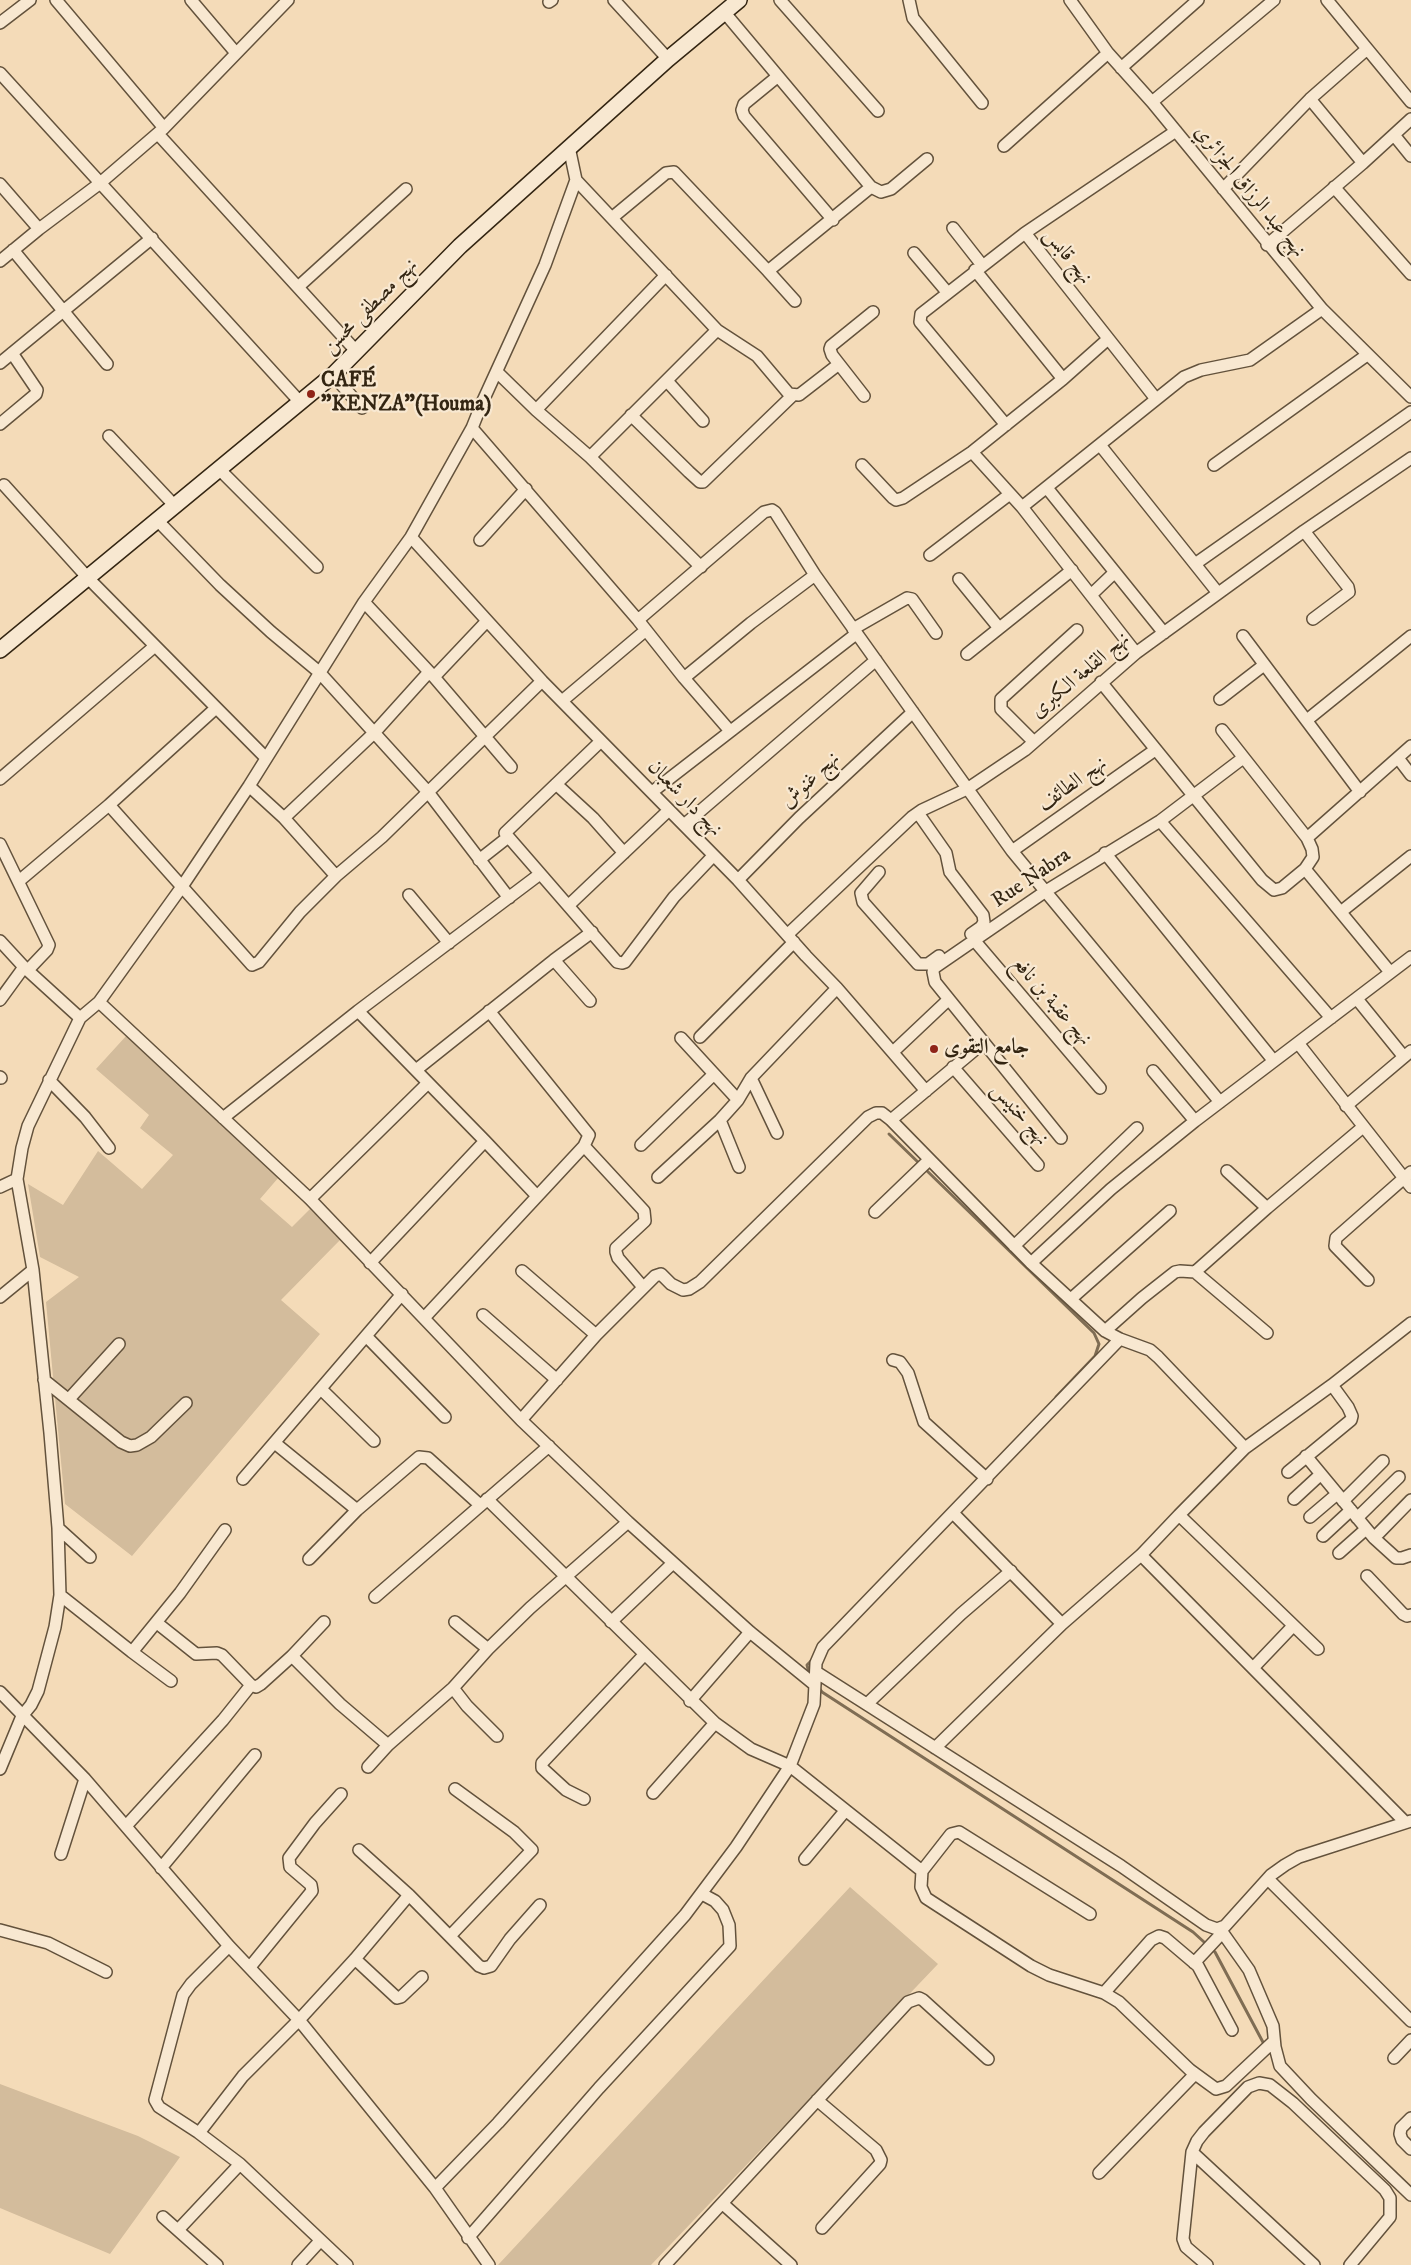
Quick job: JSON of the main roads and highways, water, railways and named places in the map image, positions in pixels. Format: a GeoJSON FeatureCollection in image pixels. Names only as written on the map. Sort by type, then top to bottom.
{"type":"FeatureCollection","features":[{"type":"Feature","properties":{"kind":"main road","name":"نهج مصطفى محسن"},"geometry":{"type":"LineString","coordinates":[[0,650],[333,375],[460,246],[668,59],[739,0]]}},
{"type":"Feature","properties":{"kind":"waterway"},"geometry":{"type":"LineString","coordinates":[[889,1134],[1094,1333],[1099,1344],[1095,1356],[1056,1397]]}},
{"type":"Feature","properties":{"kind":"waterway"},"geometry":{"type":"LineString","coordinates":[[810,1677],[807,1665],[812,1660]]}},
{"type":"Feature","properties":{"kind":"waterway"},"geometry":{"type":"LineString","coordinates":[[818,1687],[822,1692],[1193,1932],[1215,1952],[1265,2046]]}},
{"type":"Feature","properties":{"kind":"place","name":"CAFÉ \"KENZA\"(Houma)"},"geometry":{"type":"Point","coordinates":[311,394]}},
{"type":"Feature","properties":{"kind":"place","name":"جامع التقوى"},"geometry":{"type":"Point","coordinates":[934,1049]}}]}
